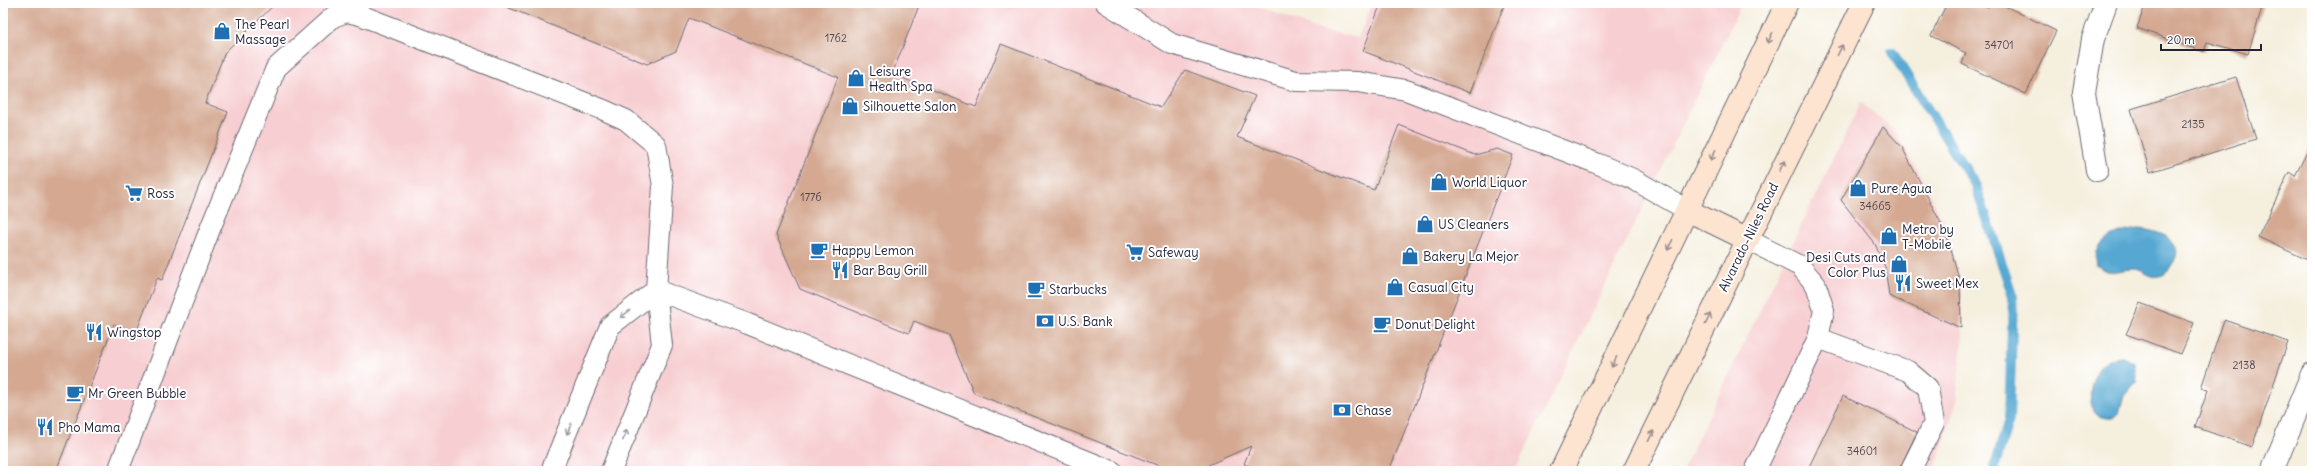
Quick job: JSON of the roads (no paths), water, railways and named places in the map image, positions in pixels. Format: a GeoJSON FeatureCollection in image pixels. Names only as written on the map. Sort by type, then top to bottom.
{"type":"FeatureCollection","features":[{"type":"Feature","properties":{"kind":"main road"},"geometry":{"type":"LineString","coordinates":[[1560,471],[1688,210],[1787,3]]}},
{"type":"Feature","properties":{"kind":"main road","name":"Alvarado-Niles Road"},"geometry":{"type":"LineString","coordinates":[[1634,471],[1746,239],[1864,3]]}},
{"type":"Feature","properties":{"kind":"main road"},"geometry":{"type":"LineString","coordinates":[[1688,210],[1746,239]]}},
{"type":"Feature","properties":{"kind":"street"},"geometry":{"type":"LineString","coordinates":[[2097,170],[2084,93],[2093,39],[2106,3]]}},
{"type":"Feature","properties":{"kind":"street"},"geometry":{"type":"LineString","coordinates":[[2272,471],[2312,374]]}},
{"type":"Feature","properties":{"kind":"lane"},"geometry":{"type":"LineString","coordinates":[[1106,3],[1172,44],[1296,81],[1358,82],[1406,90],[1596,163],[1633,179],[1688,210]]}},
{"type":"Feature","properties":{"kind":"lane"},"geometry":{"type":"LineString","coordinates":[[118,471],[208,236],[276,68],[334,17],[347,12],[360,15],[604,110],[626,120],[656,145],[663,186],[656,290],[662,345],[611,471]]}},
{"type":"Feature","properties":{"kind":"lane"},"geometry":{"type":"LineString","coordinates":[[1746,239],[1800,266],[1816,285],[1824,310],[1818,338],[1755,471]]}},
{"type":"Feature","properties":{"kind":"lane"},"geometry":{"type":"LineString","coordinates":[[551,471],[610,326],[656,290]]}},
{"type":"Feature","properties":{"kind":"lane"},"geometry":{"type":"LineString","coordinates":[[656,290],[748,324],[1112,471]]}},
{"type":"Feature","properties":{"kind":"lane"},"geometry":{"type":"LineString","coordinates":[[1818,338],[1908,371],[1928,388],[1934,423],[1910,471]]}},
{"type":"Feature","properties":{"kind":"water"},"geometry":{"type":"Polygon","coordinates":[[[2138,229],[2162,235],[2169,238],[2174,244],[2177,250],[2176,257],[2165,274],[2156,277],[2138,269],[2110,272],[2097,265],[2096,256],[2102,243],[2115,235],[2138,229]]]}},
{"type":"Feature","properties":{"kind":"water"},"geometry":{"type":"Polygon","coordinates":[[[2122,357],[2134,363],[2137,381],[2124,396],[2119,414],[2113,418],[2102,417],[2095,412],[2090,396],[2095,376],[2100,367],[2106,361],[2122,357]]]}},
{"type":"Feature","properties":{"kind":"waterway"},"geometry":{"type":"LineString","coordinates":[[1892,52],[1976,186],[2013,297],[2009,420],[1993,471]]}},
{"type":"Feature","properties":{"kind":"place","name":"The Pearl Massage"},"geometry":{"type":"Point","coordinates":[222,31]}},
{"type":"Feature","properties":{"kind":"place","name":"Leisure Health Spa"},"geometry":{"type":"Point","coordinates":[856,78]}},
{"type":"Feature","properties":{"kind":"place","name":"Silhouette Salon"},"geometry":{"type":"Point","coordinates":[850,106]}},
{"type":"Feature","properties":{"kind":"place","name":"World Liquor"},"geometry":{"type":"Point","coordinates":[1439,182]}},
{"type":"Feature","properties":{"kind":"place","name":"Pure Agua"},"geometry":{"type":"Point","coordinates":[1858,188]}},
{"type":"Feature","properties":{"kind":"place","name":"Ross"},"geometry":{"type":"Point","coordinates":[134,193]}},
{"type":"Feature","properties":{"kind":"place","name":"US Cleaners"},"geometry":{"type":"Point","coordinates":[1425,224]}},
{"type":"Feature","properties":{"kind":"place","name":"Metro by T-Mobile"},"geometry":{"type":"Point","coordinates":[1889,236]}},
{"type":"Feature","properties":{"kind":"place","name":"Happy Lemon"},"geometry":{"type":"Point","coordinates":[819,250]}},
{"type":"Feature","properties":{"kind":"place","name":"Safeway"},"geometry":{"type":"Point","coordinates":[1135,252]}},
{"type":"Feature","properties":{"kind":"place","name":"Bakery La Mejor"},"geometry":{"type":"Point","coordinates":[1410,256]}},
{"type":"Feature","properties":{"kind":"place","name":"Desi Cuts and Color Plus"},"geometry":{"type":"Point","coordinates":[1899,264]}},
{"type":"Feature","properties":{"kind":"place","name":"Bar Bay Grill"},"geometry":{"type":"Point","coordinates":[840,270]}},
{"type":"Feature","properties":{"kind":"place","name":"Sweet Mex"},"geometry":{"type":"Point","coordinates":[1903,283]}},
{"type":"Feature","properties":{"kind":"place","name":"Casual City"},"geometry":{"type":"Point","coordinates":[1395,287]}},
{"type":"Feature","properties":{"kind":"place","name":"Starbucks"},"geometry":{"type":"Point","coordinates":[1036,289]}},
{"type":"Feature","properties":{"kind":"place","name":"U.S. Bank"},"geometry":{"type":"Point","coordinates":[1045,321]}},
{"type":"Feature","properties":{"kind":"place","name":"Donut Delight"},"geometry":{"type":"Point","coordinates":[1382,324]}},
{"type":"Feature","properties":{"kind":"place","name":"Wingstop"},"geometry":{"type":"Point","coordinates":[94,332]}},
{"type":"Feature","properties":{"kind":"place","name":"Mr Green Bubble"},"geometry":{"type":"Point","coordinates":[75,393]}},
{"type":"Feature","properties":{"kind":"place","name":"Chase"},"geometry":{"type":"Point","coordinates":[1342,410]}},
{"type":"Feature","properties":{"kind":"place","name":"Pho Mama"},"geometry":{"type":"Point","coordinates":[45,427]}}]}
